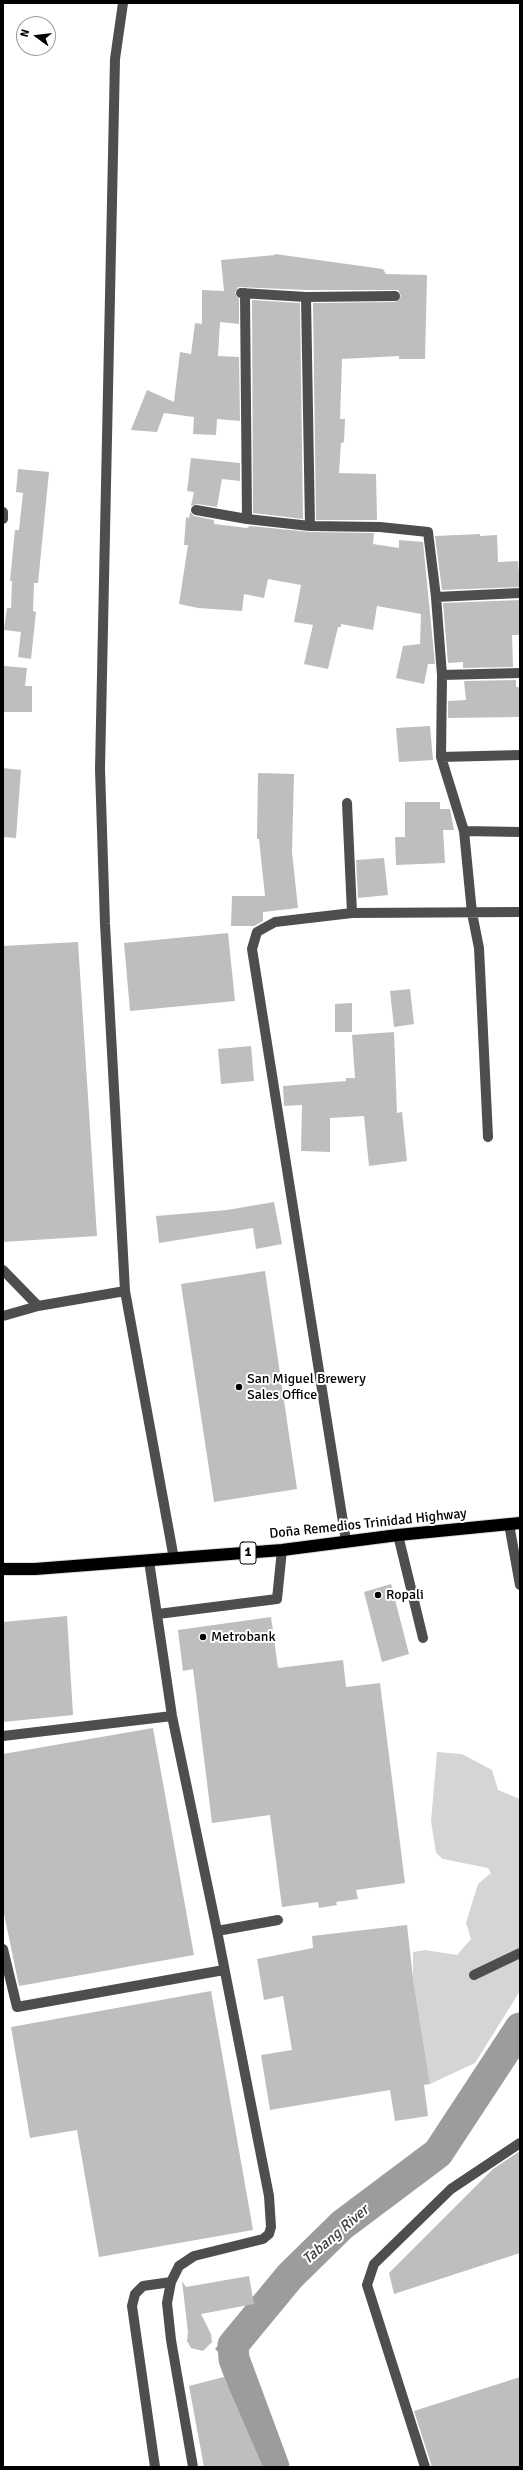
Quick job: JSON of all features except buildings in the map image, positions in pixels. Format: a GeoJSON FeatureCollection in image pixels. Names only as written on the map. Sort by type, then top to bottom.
{"type":"FeatureCollection","features":[{"type":"Feature","properties":{"kind":"highway","name":"Doña Remedios Trinidad Highway"},"geometry":{"type":"LineString","coordinates":[[3,1569],[35,1569],[282,1550],[346,1541],[514,1523]]}},
{"type":"Feature","properties":{"kind":"street"},"geometry":{"type":"LineString","coordinates":[[123,3],[115,59],[100,769],[105,924],[125,1291],[174,1559]]}},
{"type":"Feature","properties":{"kind":"street"},"geometry":{"type":"LineString","coordinates":[[247,519],[243,293],[306,297],[395,296]]}},
{"type":"Feature","properties":{"kind":"street"},"geometry":{"type":"LineString","coordinates":[[306,297],[310,526]]}},
{"type":"Feature","properties":{"kind":"street"},"geometry":{"type":"LineString","coordinates":[[196,510],[247,519],[310,526],[380,527],[428,532],[436,597],[442,675],[441,757],[464,831],[472,913],[479,948],[488,1137]]}},
{"type":"Feature","properties":{"kind":"street"},"geometry":{"type":"LineString","coordinates":[[3,512],[3,519]]}},
{"type":"Feature","properties":{"kind":"street"},"geometry":{"type":"LineString","coordinates":[[436,597],[520,593]]}},
{"type":"Feature","properties":{"kind":"street"},"geometry":{"type":"LineString","coordinates":[[442,675],[520,673]]}},
{"type":"Feature","properties":{"kind":"street"},"geometry":{"type":"LineString","coordinates":[[441,757],[520,755]]}},
{"type":"Feature","properties":{"kind":"street"},"geometry":{"type":"LineString","coordinates":[[347,803],[352,913]]}},
{"type":"Feature","properties":{"kind":"street"},"geometry":{"type":"LineString","coordinates":[[464,831],[520,832]]}},
{"type":"Feature","properties":{"kind":"street"},"geometry":{"type":"LineString","coordinates":[[346,1541],[252,949],[257,932],[275,922],[352,913],[520,912]]}},
{"type":"Feature","properties":{"kind":"street"},"geometry":{"type":"LineString","coordinates":[[3,1270],[38,1306]]}},
{"type":"Feature","properties":{"kind":"street"},"geometry":{"type":"LineString","coordinates":[[3,1316],[38,1306],[125,1291]]}},
{"type":"Feature","properties":{"kind":"street"},"geometry":{"type":"LineString","coordinates":[[514,1523],[520,1586]]}},
{"type":"Feature","properties":{"kind":"street"},"geometry":{"type":"LineString","coordinates":[[398,1535],[423,1638]]}},
{"type":"Feature","properties":{"kind":"street"},"geometry":{"type":"LineString","coordinates":[[158,1614],[277,1599],[282,1550]]}},
{"type":"Feature","properties":{"kind":"street"},"geometry":{"type":"LineString","coordinates":[[150,1561],[172,1716],[217,1931],[269,2196],[271,2227],[269,2234],[263,2239],[194,2256],[179,2266],[171,2282],[167,2303],[171,2340],[193,2467]]}},
{"type":"Feature","properties":{"kind":"street"},"geometry":{"type":"LineString","coordinates":[[3,1736],[172,1716]]}},
{"type":"Feature","properties":{"kind":"street"},"geometry":{"type":"LineString","coordinates":[[217,1931],[278,1920]]}},
{"type":"Feature","properties":{"kind":"street"},"geometry":{"type":"LineString","coordinates":[[3,1949],[17,2007],[224,1970]]}},
{"type":"Feature","properties":{"kind":"street"},"geometry":{"type":"LineString","coordinates":[[474,1975],[520,1953]]}},
{"type":"Feature","properties":{"kind":"street"},"geometry":{"type":"LineString","coordinates":[[425,2467],[367,2285],[374,2264],[451,2189],[520,2143]]}},
{"type":"Feature","properties":{"kind":"street"},"geometry":{"type":"LineString","coordinates":[[155,2467],[132,2306],[135,2294],[142,2286],[171,2282]]}},
{"type":"Feature","properties":{"kind":"shaded area"},"geometry":{"type":"Polygon","coordinates":[[[437,1752],[462,1754],[492,1770],[498,1790],[520,1799],[520,1991],[475,2063],[430,2084],[413,1978],[413,1952],[425,1950],[457,1955],[471,1939],[466,1923],[478,1884],[491,1873],[488,1868],[443,1859],[436,1853],[431,1821],[437,1752]]]}},
{"type":"Feature","properties":{"kind":"shaded area"},"geometry":{"type":"Polygon","coordinates":[[[249,2312],[254,2312],[249,2319],[249,2323],[234,2341],[235,2352],[232,2356],[238,2359],[240,2371],[249,2383],[254,2400],[253,2422],[243,2406],[239,2395],[241,2392],[235,2384],[227,2366],[223,2363],[223,2356],[215,2349],[230,2332],[232,2325],[243,2321],[249,2312]]]}},
{"type":"Feature","properties":{"kind":"waterway","name":"Tabang River"},"geometry":{"type":"LineString","coordinates":[[274,2467],[234,2359],[233,2345],[290,2276],[342,2225],[438,2153],[520,2028]]}},
{"type":"Feature","properties":{"kind":"place","name":"San Miguel Brewery Sales Office"},"geometry":{"type":"Point","coordinates":[239,1387]}},
{"type":"Feature","properties":{"kind":"place","name":"Ropali"},"geometry":{"type":"Point","coordinates":[378,1595]}},
{"type":"Feature","properties":{"kind":"place","name":"Metrobank"},"geometry":{"type":"Point","coordinates":[203,1637]}}]}
